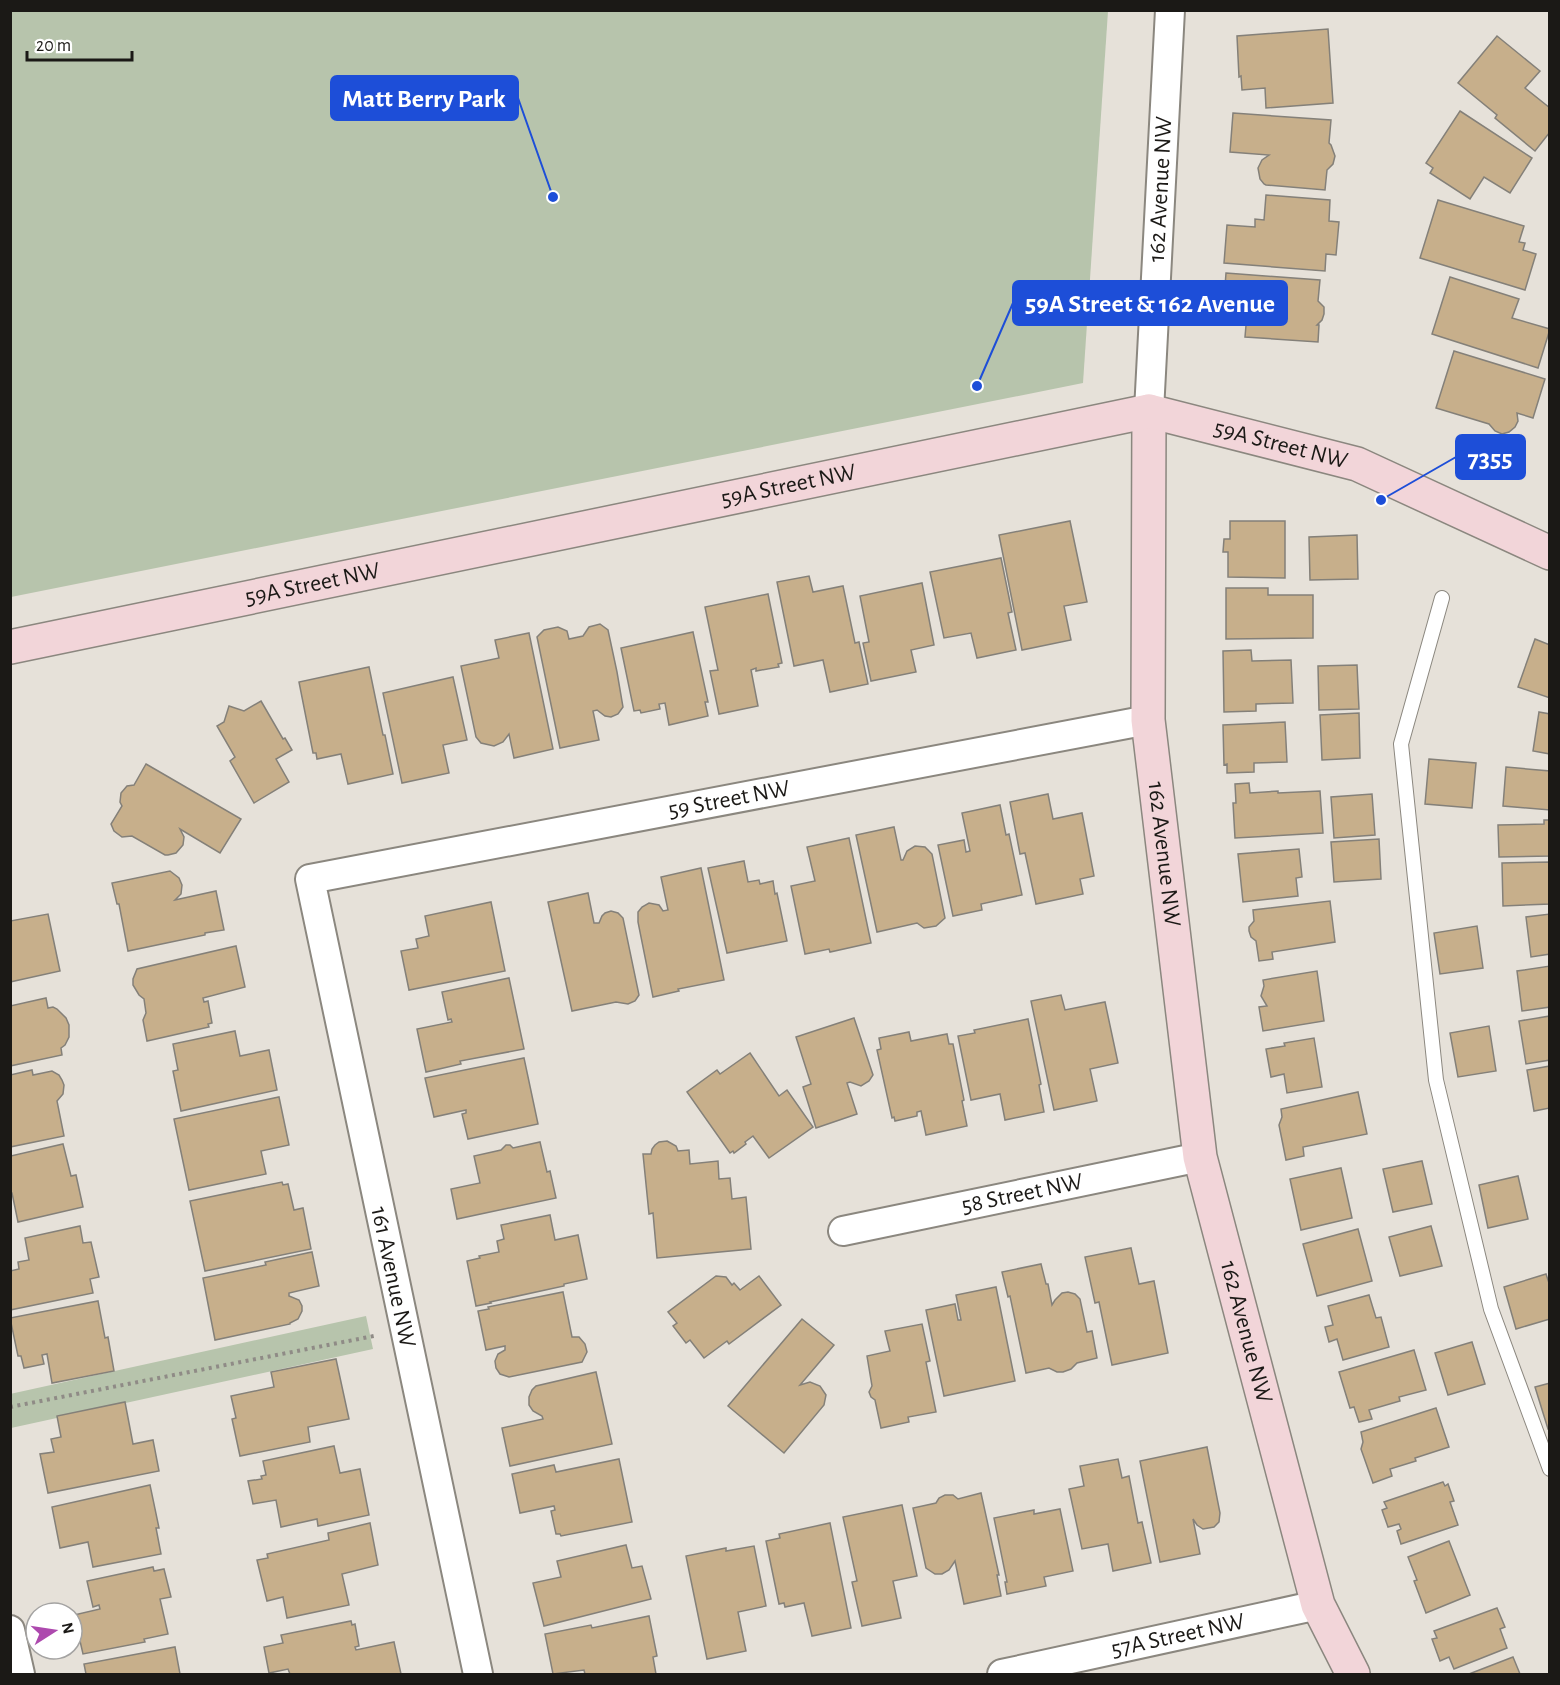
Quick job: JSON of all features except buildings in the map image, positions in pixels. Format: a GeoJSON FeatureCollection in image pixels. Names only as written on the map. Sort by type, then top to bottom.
{"type":"FeatureCollection","features":[{"type":"Feature","properties":{"kind":"street","name":"162 Avenue NW"},"geometry":{"type":"LineString","coordinates":[[1170,10],[1149,411],[1148,720],[1200,1157],[1318,1605],[1353,1674]]}},
{"type":"Feature","properties":{"kind":"street","name":"59A Street NW"},"geometry":{"type":"LineString","coordinates":[[10,647],[1149,411],[1357,464],[1550,553]]}},
{"type":"Feature","properties":{"kind":"street","name":"59 Street NW"},"geometry":{"type":"LineString","coordinates":[[310,879],[1148,720]]}},
{"type":"Feature","properties":{"kind":"street","name":"161 Avenue NW"},"geometry":{"type":"LineString","coordinates":[[310,879],[478,1674]]}},
{"type":"Feature","properties":{"kind":"street","name":"58 Street NW"},"geometry":{"type":"LineString","coordinates":[[843,1231],[1200,1157]]}},
{"type":"Feature","properties":{"kind":"street","name":"57A Street NW"},"geometry":{"type":"LineString","coordinates":[[1002,1674],[1318,1605]]}},
{"type":"Feature","properties":{"kind":"street"},"geometry":{"type":"LineString","coordinates":[[10,1630],[20,1674]]}},
{"type":"Feature","properties":{"kind":"lane"},"geometry":{"type":"LineString","coordinates":[[1442,598],[1401,744],[1436,1080],[1491,1309],[1550,1469]]}},
{"type":"Feature","properties":{"kind":"path"},"geometry":{"type":"LineString","coordinates":[[10,1407],[404,1330]]}},
{"type":"Feature","properties":{"kind":"green space"},"geometry":{"type":"Polygon","coordinates":[[[11,10],[1108,11],[1083,383],[11,597],[11,10]]]}},
{"type":"Feature","properties":{"kind":"green space"},"geometry":{"type":"Polygon","coordinates":[[[366,1316],[373,1349],[11,1428],[10,1394],[366,1316]]]}},
{"type":"Feature","properties":{"kind":"place","name":"Matt Berry Park"},"geometry":{"type":"Point","coordinates":[553,197]}},
{"type":"Feature","properties":{"kind":"place","name":"59A Street & 162 Avenue"},"geometry":{"type":"Point","coordinates":[977,386]}},
{"type":"Feature","properties":{"kind":"place","name":"7355"},"geometry":{"type":"Point","coordinates":[1381,500]}}]}
